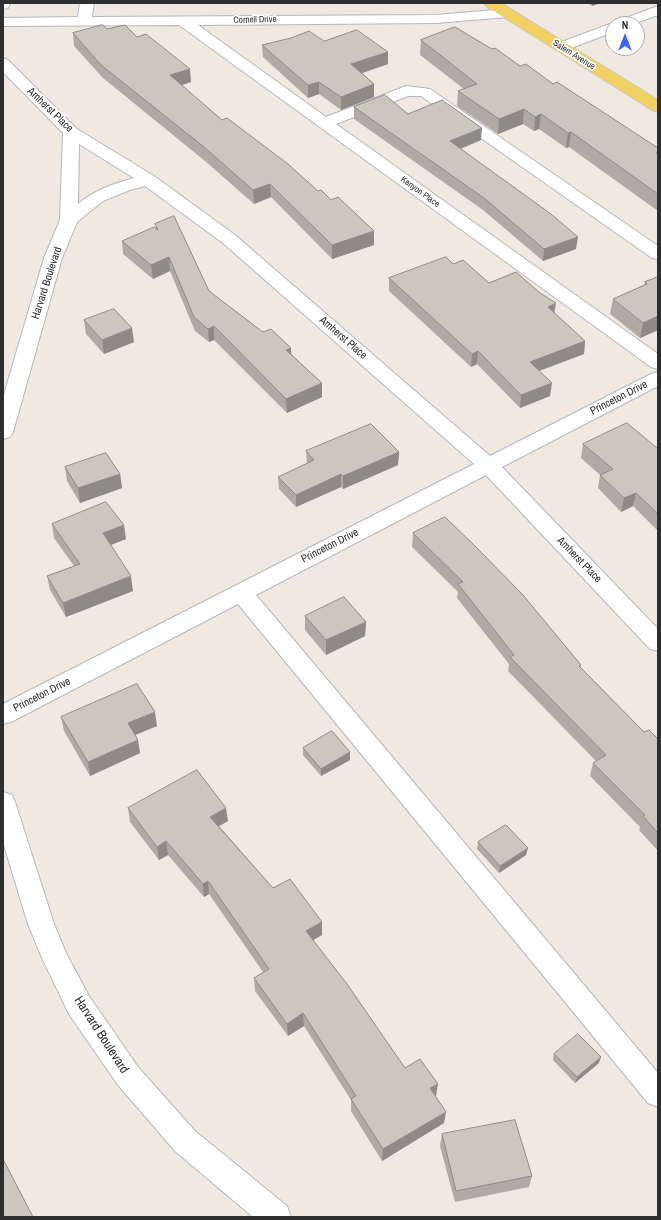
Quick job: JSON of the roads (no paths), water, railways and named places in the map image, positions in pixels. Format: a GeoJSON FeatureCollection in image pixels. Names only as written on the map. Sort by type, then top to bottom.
{"type":"FeatureCollection","features":[{"type":"Feature","properties":{"kind":"main road","name":"Salem Avenue"},"geometry":{"type":"LineString","coordinates":[[491,3],[658,106]]}},
{"type":"Feature","properties":{"kind":"street"},"geometry":{"type":"LineString","coordinates":[[84,22],[87,3]]}},
{"type":"Feature","properties":{"kind":"street"},"geometry":{"type":"LineString","coordinates":[[642,16],[658,10]]}},
{"type":"Feature","properties":{"kind":"street","name":"Cornell Drive"},"geometry":{"type":"LineString","coordinates":[[3,22],[436,19],[507,13]]}},
{"type":"Feature","properties":{"kind":"street","name":"Kenyon Place"},"geometry":{"type":"LineString","coordinates":[[183,21],[658,363]]}},
{"type":"Feature","properties":{"kind":"street"},"geometry":{"type":"LineString","coordinates":[[561,46],[605,30]]}},
{"type":"Feature","properties":{"kind":"street","name":"Amherst Place"},"geometry":{"type":"LineString","coordinates":[[3,63],[71,132],[148,180],[229,239],[488,465],[658,643]]}},
{"type":"Feature","properties":{"kind":"street"},"geometry":{"type":"LineString","coordinates":[[324,123],[406,91],[425,92],[658,254]]}},
{"type":"Feature","properties":{"kind":"street","name":"Harvard Boulevard"},"geometry":{"type":"LineString","coordinates":[[3,432],[16,381],[53,258],[69,220],[69,164],[71,132]]}},
{"type":"Feature","properties":{"kind":"street"},"geometry":{"type":"LineString","coordinates":[[69,220],[98,197],[124,186],[148,180]]}},
{"type":"Feature","properties":{"kind":"street","name":"Princeton Drive"},"geometry":{"type":"LineString","coordinates":[[3,715],[658,378]]}},
{"type":"Feature","properties":{"kind":"street"},"geometry":{"type":"LineString","coordinates":[[240,592],[658,1094]]}},
{"type":"Feature","properties":{"kind":"street","name":"Harvard Boulevard"},"geometry":{"type":"LineString","coordinates":[[3,802],[41,924],[55,958],[79,1005],[128,1076],[185,1141],[276,1217]]}}]}
